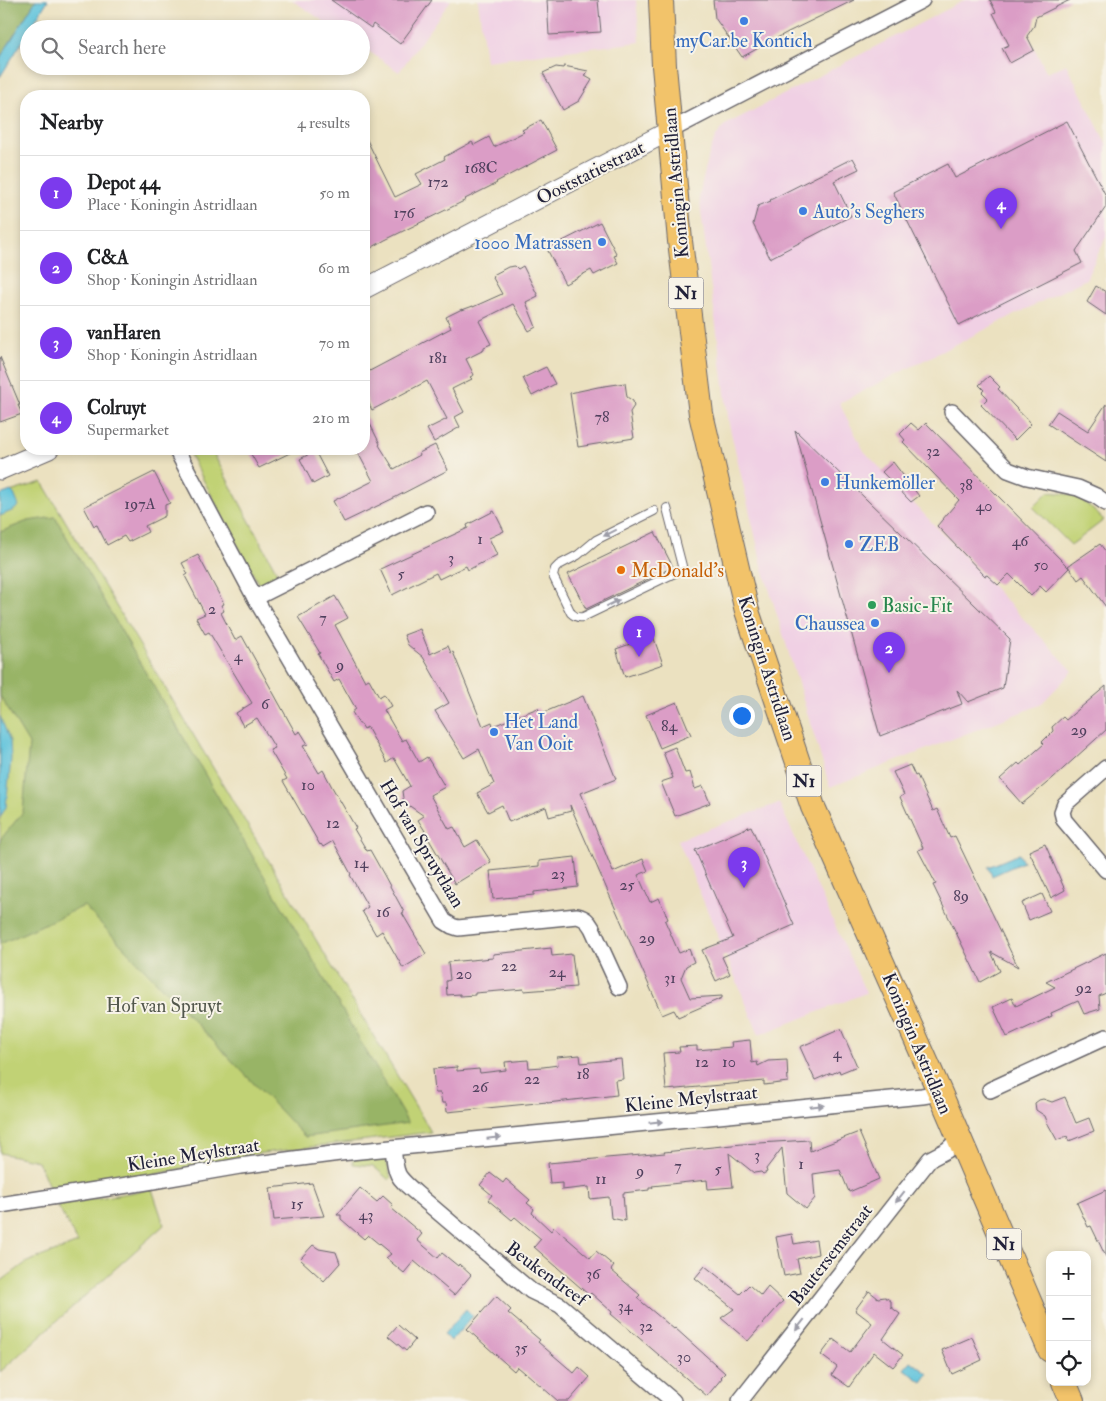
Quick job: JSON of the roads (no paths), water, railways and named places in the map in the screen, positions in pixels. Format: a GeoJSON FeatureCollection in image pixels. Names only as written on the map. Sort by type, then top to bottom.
{"type":"FeatureCollection","features":[{"type":"Feature","properties":{"kind":"main road","name":"Koningin Astridlaan"},"geometry":{"type":"LineString","coordinates":[[660,0],[669,131],[701,414],[747,611],[813,807],[940,1093],[1046,1341]]}},
{"type":"Feature","properties":{"kind":"main road"},"geometry":{"type":"LineString","coordinates":[[1066,1386],[1072,1401]]}},
{"type":"Feature","properties":{"kind":"street","name":"Ooststatiestraat"},"geometry":{"type":"LineString","coordinates":[[370,286],[922,0]]}},
{"type":"Feature","properties":{"kind":"street"},"geometry":{"type":"LineString","coordinates":[[952,412],[1008,470],[1027,477],[1078,488],[1106,503]]}},
{"type":"Feature","properties":{"kind":"street"},"geometry":{"type":"LineString","coordinates":[[0,470],[36,455]]}},
{"type":"Feature","properties":{"kind":"street","name":"Hof van Spruytlaan"},"geometry":{"type":"LineString","coordinates":[[179,455],[255,598],[444,920],[458,928],[577,916],[586,919],[619,987]]}},
{"type":"Feature","properties":{"kind":"street"},"geometry":{"type":"LineString","coordinates":[[255,598],[426,512]]}},
{"type":"Feature","properties":{"kind":"street"},"geometry":{"type":"LineString","coordinates":[[1106,768],[1065,804],[1062,812],[1064,820],[1106,870]]}},
{"type":"Feature","properties":{"kind":"street"},"geometry":{"type":"LineString","coordinates":[[990,1090],[1106,1037]]}},
{"type":"Feature","properties":{"kind":"street","name":"Kleine Meylstraat"},"geometry":{"type":"LineString","coordinates":[[0,1205],[240,1166],[340,1153],[940,1093]]}},
{"type":"Feature","properties":{"kind":"street","name":"Bautersemstraat"},"geometry":{"type":"LineString","coordinates":[[740,1401],[930,1159],[947,1150],[959,1139]]}},
{"type":"Feature","properties":{"kind":"street","name":"Beukendreef"},"geometry":{"type":"LineString","coordinates":[[393,1148],[397,1174],[403,1182],[531,1291],[560,1305],[673,1401]]}},
{"type":"Feature","properties":{"kind":"lane"},"geometry":{"type":"LineString","coordinates":[[654,511],[596,540],[578,555],[558,565],[554,576],[571,613],[578,618],[583,617],[681,570],[682,566],[667,508]]}},
{"type":"Feature","properties":{"kind":"water"},"geometry":{"type":"Polygon","coordinates":[[[36,0],[48,0],[36,20],[24,20],[36,0]]]}},
{"type":"Feature","properties":{"kind":"water"},"geometry":{"type":"Polygon","coordinates":[[[20,26],[20,45],[0,77],[0,58],[20,26]]]}},
{"type":"Feature","properties":{"kind":"water"},"geometry":{"type":"Polygon","coordinates":[[[11,491],[19,506],[0,516],[0,495],[11,491]]]}},
{"type":"Feature","properties":{"kind":"water"},"geometry":{"type":"Polygon","coordinates":[[[0,716],[10,741],[11,759],[6,807],[0,818],[0,716]]]}},
{"type":"Feature","properties":{"kind":"water"},"geometry":{"type":"Polygon","coordinates":[[[1019,854],[1023,862],[992,876],[988,867],[1019,854]]]}},
{"type":"Feature","properties":{"kind":"water"},"geometry":{"type":"Polygon","coordinates":[[[466,1309],[473,1316],[451,1341],[444,1334],[466,1309]]]}},
{"type":"Feature","properties":{"kind":"water"},"geometry":{"type":"Polygon","coordinates":[[[911,1361],[928,1374],[922,1382],[904,1369],[911,1361]]]}},
{"type":"Feature","properties":{"kind":"place","name":"myCar.be Kontich"},"geometry":{"type":"Point","coordinates":[744,21]}},
{"type":"Feature","properties":{"kind":"place","name":"Auto's Seghers"},"geometry":{"type":"Point","coordinates":[803,211]}},
{"type":"Feature","properties":{"kind":"place","name":"Colruyt"},"geometry":{"type":"Point","coordinates":[1001,229]}},
{"type":"Feature","properties":{"kind":"place","name":"1000 Matrassen"},"geometry":{"type":"Point","coordinates":[602,242]}},
{"type":"Feature","properties":{"kind":"place","name":"Hunkemöller"},"geometry":{"type":"Point","coordinates":[825,482]}},
{"type":"Feature","properties":{"kind":"place","name":"ZEB"},"geometry":{"type":"Point","coordinates":[849,544]}},
{"type":"Feature","properties":{"kind":"place","name":"McDonald's"},"geometry":{"type":"Point","coordinates":[621,570]}},
{"type":"Feature","properties":{"kind":"place","name":"Basic-Fit"},"geometry":{"type":"Point","coordinates":[872,605]}},
{"type":"Feature","properties":{"kind":"place","name":"Chaussea"},"geometry":{"type":"Point","coordinates":[875,623]}},
{"type":"Feature","properties":{"kind":"place","name":"Depot 44"},"geometry":{"type":"Point","coordinates":[639,657]}},
{"type":"Feature","properties":{"kind":"place","name":"C&A"},"geometry":{"type":"Point","coordinates":[889,673]}},
{"type":"Feature","properties":{"kind":"place","name":"Het Land Van Ooit"},"geometry":{"type":"Point","coordinates":[494,732]}},
{"type":"Feature","properties":{"kind":"place","name":"vanHaren"},"geometry":{"type":"Point","coordinates":[744,888]}},
{"type":"Feature","properties":{"kind":"park label","name":"Hof van Spruyt"},"geometry":{"type":"Point","coordinates":[164,1005]}}]}
